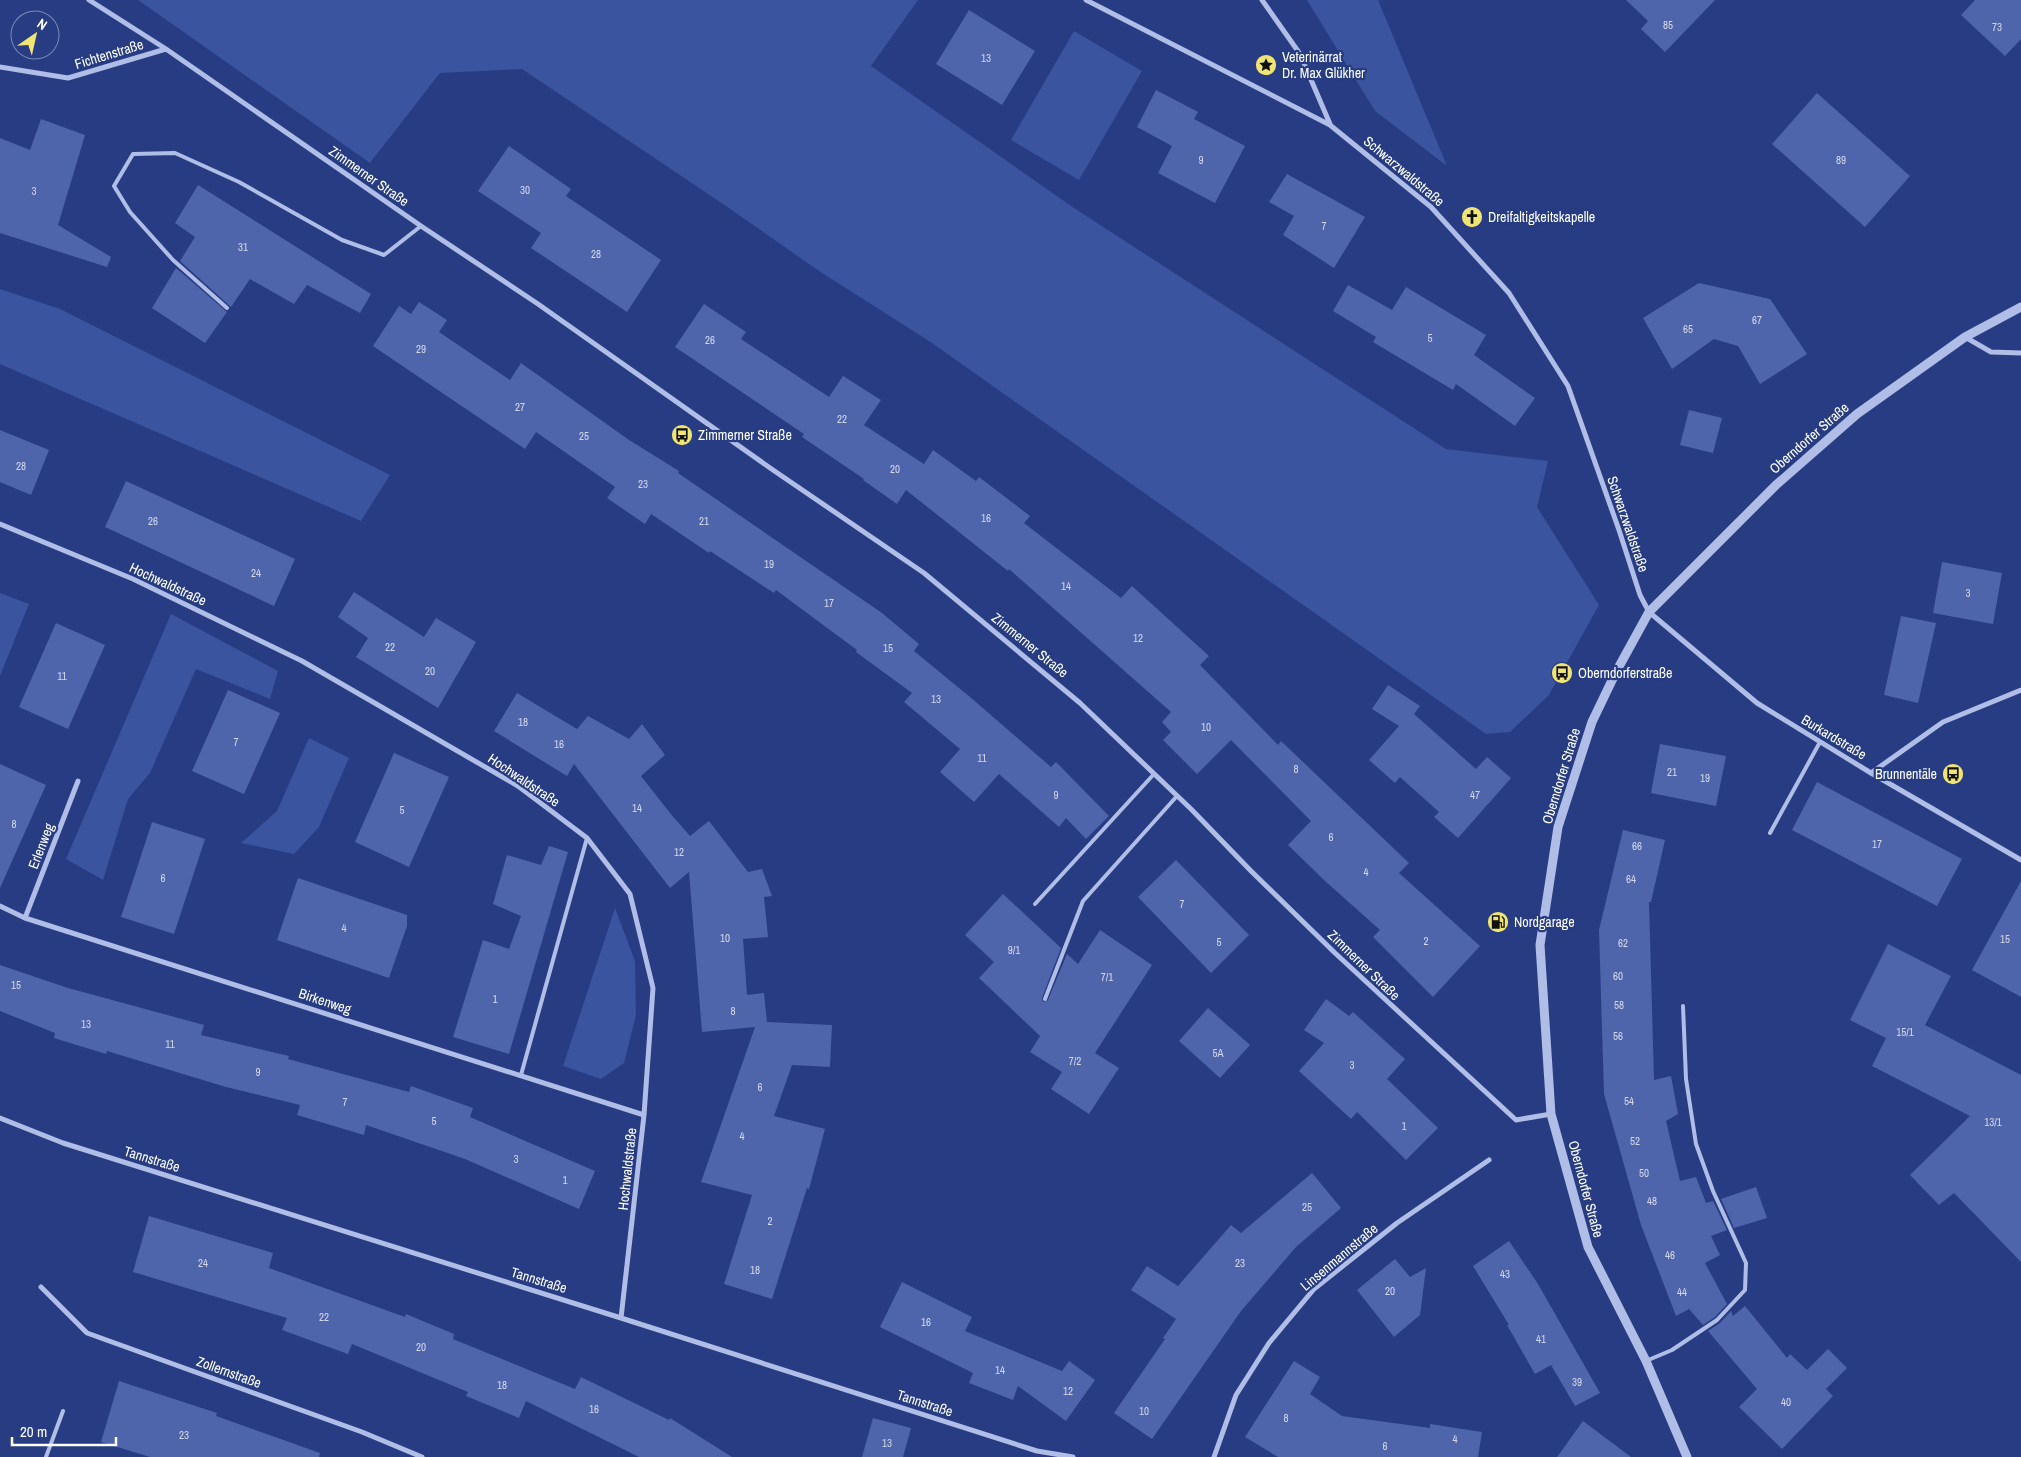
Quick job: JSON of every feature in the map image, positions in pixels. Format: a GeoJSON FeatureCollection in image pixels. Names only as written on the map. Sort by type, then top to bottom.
{"type":"FeatureCollection","features":[{"type":"Feature","properties":{"kind":"street","name":"Zimmerner Straße"},"geometry":{"type":"LineString","coordinates":[[90,0],[166,48],[421,226],[538,304],[772,470],[924,574],[1063,687],[1177,796],[1250,871],[1335,953],[1516,1120],[1551,1114]]}},
{"type":"Feature","properties":{"kind":"street","name":"Schwarzwaldstraße"},"geometry":{"type":"LineString","coordinates":[[1086,0],[1330,125],[1431,207],[1509,293],[1568,386],[1640,595],[1649,612]]}},
{"type":"Feature","properties":{"kind":"street"},"geometry":{"type":"LineString","coordinates":[[1262,0],[1300,54],[1330,125]]}},
{"type":"Feature","properties":{"kind":"street","name":"Fichtenstraße"},"geometry":{"type":"LineString","coordinates":[[0,67],[68,78],[166,48]]}},
{"type":"Feature","properties":{"kind":"street","name":"Oberndorfer Straße"},"geometry":{"type":"LineString","coordinates":[[1687,1457],[1646,1361],[1588,1247],[1551,1114],[1540,945],[1558,827],[1592,722],[1616,672],[1649,612],[1774,486],[1856,414],[1964,337],[2021,307]]}},
{"type":"Feature","properties":{"kind":"street"},"geometry":{"type":"LineString","coordinates":[[1964,337],[1991,352],[2021,352]]}},
{"type":"Feature","properties":{"kind":"street","name":"Hochwaldstraße"},"geometry":{"type":"LineString","coordinates":[[0,524],[133,579],[302,661],[518,786],[587,838],[630,894],[653,988],[644,1115],[622,1318]]}},
{"type":"Feature","properties":{"kind":"street","name":"Burkardstraße"},"geometry":{"type":"LineString","coordinates":[[1649,612],[1757,703],[1870,773],[2021,860]]}},
{"type":"Feature","properties":{"kind":"street"},"geometry":{"type":"LineString","coordinates":[[1870,773],[1943,722],[2021,690]]}},
{"type":"Feature","properties":{"kind":"street","name":"Erlenweg"},"geometry":{"type":"LineString","coordinates":[[25,918],[78,781]]}},
{"type":"Feature","properties":{"kind":"street","name":"Birkenweg"},"geometry":{"type":"LineString","coordinates":[[0,906],[25,918],[644,1115]]}},
{"type":"Feature","properties":{"kind":"street","name":"Tannstraße"},"geometry":{"type":"LineString","coordinates":[[0,1118],[64,1143],[622,1318],[1037,1451],[1073,1457]]}},
{"type":"Feature","properties":{"kind":"street","name":"Linsenmannstraße"},"geometry":{"type":"LineString","coordinates":[[1214,1457],[1236,1395],[1269,1343],[1314,1289],[1397,1223],[1488,1160]]}},
{"type":"Feature","properties":{"kind":"street","name":"Zollernstraße"},"geometry":{"type":"LineString","coordinates":[[41,1287],[87,1332],[362,1432],[422,1457]]}},
{"type":"Feature","properties":{"kind":"lane"},"geometry":{"type":"LineString","coordinates":[[227,308],[173,260],[130,212],[114,186],[133,154],[175,153],[239,182],[342,240],[384,255],[421,226]]}},
{"type":"Feature","properties":{"kind":"lane"},"geometry":{"type":"LineString","coordinates":[[1770,833],[1820,742]]}},
{"type":"Feature","properties":{"kind":"lane"},"geometry":{"type":"LineString","coordinates":[[1035,904],[1154,774]]}},
{"type":"Feature","properties":{"kind":"lane"},"geometry":{"type":"LineString","coordinates":[[1044,999],[1083,901],[1177,796]]}},
{"type":"Feature","properties":{"kind":"lane"},"geometry":{"type":"LineString","coordinates":[[522,1075],[587,838]]}},
{"type":"Feature","properties":{"kind":"lane"},"geometry":{"type":"LineString","coordinates":[[1646,1361],[1672,1350],[1717,1320],[1745,1290],[1746,1263],[1696,1144],[1686,1079],[1683,1006]]}},
{"type":"Feature","properties":{"kind":"lane"},"geometry":{"type":"LineString","coordinates":[[46,1457],[63,1411]]}},
{"type":"Feature","properties":{"kind":"shaded area"},"geometry":{"type":"Polygon","coordinates":[[[138,0],[918,0],[871,66],[1074,208],[1446,449],[1548,461],[1537,507],[1599,605],[1549,695],[1510,732],[1486,734],[929,341],[819,271],[522,69],[440,73],[370,163],[138,0]]]}},
{"type":"Feature","properties":{"kind":"shaded area"},"geometry":{"type":"Polygon","coordinates":[[[1307,0],[1378,0],[1447,166],[1375,111],[1307,0]]]}},
{"type":"Feature","properties":{"kind":"shaded area"},"geometry":{"type":"Polygon","coordinates":[[[1074,31],[1142,71],[1079,180],[1011,140],[1074,31]]]}},
{"type":"Feature","properties":{"kind":"shaded area"},"geometry":{"type":"Polygon","coordinates":[[[0,289],[60,309],[390,475],[361,521],[0,364],[0,289]]]}},
{"type":"Feature","properties":{"kind":"shaded area"},"geometry":{"type":"Polygon","coordinates":[[[0,593],[29,604],[0,676],[0,593]]]}},
{"type":"Feature","properties":{"kind":"shaded area"},"geometry":{"type":"Polygon","coordinates":[[[171,614],[278,671],[270,699],[196,669],[150,773],[128,799],[103,880],[66,859],[171,614]]]}},
{"type":"Feature","properties":{"kind":"shaded area"},"geometry":{"type":"Polygon","coordinates":[[[309,738],[349,758],[319,827],[294,854],[241,843],[277,811],[309,738]]]}},
{"type":"Feature","properties":{"kind":"shaded area"},"geometry":{"type":"Polygon","coordinates":[[[615,908],[635,961],[636,1015],[624,1063],[601,1079],[563,1066],[615,908]]]}},
{"type":"Feature","properties":{"kind":"building"},"geometry":{"type":"Polygon","coordinates":[[[1626,0],[1715,0],[1665,52],[1641,29],[1648,21],[1626,0]]]}},
{"type":"Feature","properties":{"kind":"building"},"geometry":{"type":"Polygon","coordinates":[[[1975,0],[2021,0],[2021,39],[2005,56],[1961,15],[1975,0]]]}},
{"type":"Feature","properties":{"kind":"building"},"geometry":{"type":"Polygon","coordinates":[[[969,10],[1035,51],[1002,105],[936,64],[969,10]]]}},
{"type":"Feature","properties":{"kind":"building"},"geometry":{"type":"Polygon","coordinates":[[[1156,90],[1198,112],[1194,119],[1245,146],[1215,203],[1158,173],[1172,146],[1137,127],[1156,90]]]}},
{"type":"Feature","properties":{"kind":"building"},"geometry":{"type":"Polygon","coordinates":[[[1817,93],[1910,176],[1865,227],[1772,144],[1817,93]]]}},
{"type":"Feature","properties":{"kind":"building"},"geometry":{"type":"Polygon","coordinates":[[[41,119],[85,135],[58,225],[111,257],[107,267],[0,233],[0,138],[30,150],[41,119]]]}},
{"type":"Feature","properties":{"kind":"building"},"geometry":{"type":"Polygon","coordinates":[[[509,146],[571,189],[566,196],[661,260],[627,312],[531,248],[541,233],[478,191],[509,146]]]}},
{"type":"Feature","properties":{"kind":"building"},"geometry":{"type":"Polygon","coordinates":[[[1287,174],[1365,217],[1334,268],[1283,235],[1294,216],[1269,202],[1287,174]]]}},
{"type":"Feature","properties":{"kind":"building"},"geometry":{"type":"Polygon","coordinates":[[[198,185],[371,294],[360,313],[307,285],[294,304],[250,279],[231,307],[180,261],[195,237],[175,223],[198,185]]]}},
{"type":"Feature","properties":{"kind":"building"},"geometry":{"type":"Polygon","coordinates":[[[176,268],[227,312],[205,343],[152,308],[176,268]]]}},
{"type":"Feature","properties":{"kind":"building"},"geometry":{"type":"Polygon","coordinates":[[[1699,283],[1770,299],[1807,354],[1760,384],[1738,346],[1714,339],[1672,369],[1643,318],[1699,283]]]}},
{"type":"Feature","properties":{"kind":"building"},"geometry":{"type":"Polygon","coordinates":[[[1348,285],[1392,310],[1406,287],[1486,335],[1474,355],[1535,398],[1515,426],[1456,384],[1453,390],[1373,342],[1376,337],[1333,311],[1348,285]]]}},
{"type":"Feature","properties":{"kind":"building"},"geometry":{"type":"Polygon","coordinates":[[[419,302],[447,320],[439,332],[510,380],[521,363],[629,440],[679,471],[678,473],[882,613],[919,644],[914,651],[1051,767],[1056,762],[1109,816],[1086,839],[1066,818],[1059,827],[999,774],[974,802],[940,772],[960,749],[904,702],[912,693],[856,652],[857,650],[776,590],[774,593],[651,514],[645,524],[607,498],[615,487],[536,432],[525,449],[373,346],[399,306],[411,314],[419,302]]]}},
{"type":"Feature","properties":{"kind":"building"},"geometry":{"type":"Polygon","coordinates":[[[704,304],[746,332],[741,339],[829,397],[843,376],[881,400],[864,425],[924,464],[933,450],[976,481],[979,477],[1030,516],[1024,523],[1121,598],[1132,586],[1209,656],[1200,665],[1278,745],[1281,741],[1409,863],[1399,873],[1480,946],[1433,997],[1373,937],[1380,930],[1288,845],[1311,821],[1231,740],[1197,774],[1163,740],[1171,732],[1162,722],[1171,712],[1009,569],[1008,571],[906,490],[897,504],[802,437],[804,434],[675,347],[704,304]]]}},
{"type":"Feature","properties":{"kind":"building"},"geometry":{"type":"Polygon","coordinates":[[[1689,410],[1722,418],[1713,453],[1680,445],[1689,410]]]}},
{"type":"Feature","properties":{"kind":"building"},"geometry":{"type":"Polygon","coordinates":[[[0,430],[49,450],[31,495],[0,482],[0,430]]]}},
{"type":"Feature","properties":{"kind":"building"},"geometry":{"type":"Polygon","coordinates":[[[126,481],[295,559],[274,606],[105,527],[126,481]]]}},
{"type":"Feature","properties":{"kind":"building"},"geometry":{"type":"Polygon","coordinates":[[[1942,562],[2002,573],[1993,624],[1933,613],[1942,562]]]}},
{"type":"Feature","properties":{"kind":"building"},"geometry":{"type":"Polygon","coordinates":[[[354,592],[424,637],[436,618],[476,642],[438,708],[356,657],[368,638],[338,617],[354,592]]]}},
{"type":"Feature","properties":{"kind":"building"},"geometry":{"type":"Polygon","coordinates":[[[1901,616],[1936,623],[1918,703],[1884,695],[1901,616]]]}},
{"type":"Feature","properties":{"kind":"building"},"geometry":{"type":"Polygon","coordinates":[[[56,623],[105,645],[68,729],[19,707],[56,623]]]}},
{"type":"Feature","properties":{"kind":"building"},"geometry":{"type":"Polygon","coordinates":[[[1388,685],[1420,706],[1414,714],[1476,769],[1487,757],[1511,778],[1458,838],[1434,817],[1439,812],[1400,777],[1395,783],[1369,760],[1399,726],[1372,709],[1388,685]]]}},
{"type":"Feature","properties":{"kind":"building"},"geometry":{"type":"Polygon","coordinates":[[[228,690],[280,713],[244,794],[192,771],[228,690]]]}},
{"type":"Feature","properties":{"kind":"building"},"geometry":{"type":"Polygon","coordinates":[[[517,693],[577,729],[588,716],[629,739],[642,724],[665,755],[641,776],[670,813],[690,836],[709,821],[748,872],[762,869],[772,896],[764,897],[768,937],[743,939],[747,995],[764,993],[767,1022],[832,1025],[830,1067],[792,1065],[774,1116],[825,1129],[809,1189],[807,1188],[772,1299],[724,1284],[752,1195],[701,1182],[755,1027],[702,1032],[689,872],[670,888],[574,764],[567,776],[494,731],[517,693]]]}},
{"type":"Feature","properties":{"kind":"building"},"geometry":{"type":"Polygon","coordinates":[[[1660,744],[1726,756],[1716,806],[1651,793],[1660,744]]]}},
{"type":"Feature","properties":{"kind":"building"},"geometry":{"type":"Polygon","coordinates":[[[394,753],[449,777],[409,867],[355,842],[394,753]]]}},
{"type":"Feature","properties":{"kind":"building"},"geometry":{"type":"Polygon","coordinates":[[[0,764],[46,785],[0,888],[0,764]]]}},
{"type":"Feature","properties":{"kind":"building"},"geometry":{"type":"Polygon","coordinates":[[[1817,782],[1962,859],[1937,906],[1792,830],[1817,782]]]}},
{"type":"Feature","properties":{"kind":"building"},"geometry":{"type":"Polygon","coordinates":[[[152,822],[205,839],[174,934],[121,917],[152,822]]]}},
{"type":"Feature","properties":{"kind":"building"},"geometry":{"type":"Polygon","coordinates":[[[1623,830],[1665,840],[1651,902],[1649,902],[1654,1080],[1671,1076],[1678,1114],[1666,1121],[1680,1181],[1696,1177],[1706,1203],[1713,1201],[1727,1230],[1711,1236],[1720,1255],[1705,1263],[1727,1304],[1715,1317],[1703,1325],[1689,1309],[1676,1316],[1641,1225],[1604,1094],[1599,930],[1623,830]]]}},
{"type":"Feature","properties":{"kind":"building"},"geometry":{"type":"Polygon","coordinates":[[[549,846],[568,852],[509,1054],[453,1037],[483,940],[509,949],[521,916],[493,904],[507,855],[541,865],[549,846]]]}},
{"type":"Feature","properties":{"kind":"building"},"geometry":{"type":"Polygon","coordinates":[[[1176,860],[1249,935],[1211,973],[1138,897],[1176,860]]]}},
{"type":"Feature","properties":{"kind":"building"},"geometry":{"type":"Polygon","coordinates":[[[298,878],[407,915],[407,926],[389,978],[277,940],[298,878]]]}},
{"type":"Feature","properties":{"kind":"building"},"geometry":{"type":"Polygon","coordinates":[[[2021,881],[2021,997],[1972,970],[2021,881]]]}},
{"type":"Feature","properties":{"kind":"building"},"geometry":{"type":"Polygon","coordinates":[[[1003,894],[1061,948],[1042,998],[1043,1002],[1048,1000],[1067,954],[1078,964],[1100,930],[1152,965],[1095,1053],[1119,1068],[1089,1114],[1051,1089],[1062,1072],[1030,1052],[1040,1036],[979,978],[994,962],[965,935],[1003,894]]]}},
{"type":"Feature","properties":{"kind":"building"},"geometry":{"type":"Polygon","coordinates":[[[1888,944],[1951,976],[1925,1025],[2021,1075],[2021,1262],[1954,1193],[1939,1205],[1910,1175],[1970,1116],[1872,1066],[1886,1038],[1850,1020],[1888,944]]]}},
{"type":"Feature","properties":{"kind":"building"},"geometry":{"type":"Polygon","coordinates":[[[0,965],[68,988],[204,1025],[201,1035],[289,1056],[288,1059],[409,1092],[411,1086],[473,1108],[470,1117],[595,1171],[579,1209],[465,1159],[366,1125],[364,1135],[297,1115],[300,1105],[226,1087],[107,1051],[106,1054],[54,1038],[55,1033],[0,1011],[0,965]]]}},
{"type":"Feature","properties":{"kind":"building"},"geometry":{"type":"Polygon","coordinates":[[[1326,999],[1349,1016],[1353,1012],[1405,1059],[1387,1079],[1438,1128],[1406,1160],[1357,1112],[1351,1119],[1299,1071],[1324,1043],[1304,1030],[1326,999]]]}},
{"type":"Feature","properties":{"kind":"building"},"geometry":{"type":"Polygon","coordinates":[[[1208,1008],[1250,1045],[1220,1078],[1179,1041],[1208,1008]]]}},
{"type":"Feature","properties":{"kind":"building"},"geometry":{"type":"Polygon","coordinates":[[[1312,1173],[1341,1208],[1296,1247],[1241,1311],[1152,1439],[1114,1413],[1165,1339],[1163,1338],[1176,1319],[1131,1290],[1147,1266],[1178,1286],[1231,1225],[1241,1233],[1312,1173]]]}},
{"type":"Feature","properties":{"kind":"building"},"geometry":{"type":"Polygon","coordinates":[[[1756,1187],[1767,1218],[1734,1228],[1721,1199],[1756,1187]]]}},
{"type":"Feature","properties":{"kind":"building"},"geometry":{"type":"Polygon","coordinates":[[[149,1216],[273,1253],[269,1268],[405,1317],[406,1314],[454,1334],[453,1339],[575,1389],[581,1377],[669,1420],[670,1418],[732,1457],[639,1457],[526,1401],[519,1418],[466,1396],[468,1392],[352,1344],[348,1354],[282,1330],[287,1318],[133,1272],[149,1216]]]}},
{"type":"Feature","properties":{"kind":"building"},"geometry":{"type":"Polygon","coordinates":[[[1509,1241],[1538,1284],[1600,1393],[1575,1406],[1551,1365],[1535,1374],[1507,1325],[1509,1325],[1473,1266],[1509,1241]]]}},
{"type":"Feature","properties":{"kind":"building"},"geometry":{"type":"Polygon","coordinates":[[[1395,1259],[1410,1277],[1426,1268],[1420,1315],[1394,1337],[1357,1290],[1395,1259]]]}},
{"type":"Feature","properties":{"kind":"building"},"geometry":{"type":"Polygon","coordinates":[[[902,1282],[972,1317],[965,1331],[1062,1371],[1069,1361],[1095,1380],[1066,1421],[1018,1386],[1013,1400],[969,1383],[973,1373],[880,1327],[902,1282]]]}},
{"type":"Feature","properties":{"kind":"building"},"geometry":{"type":"Polygon","coordinates":[[[1745,1306],[1787,1358],[1790,1354],[1807,1370],[1828,1349],[1847,1368],[1826,1389],[1833,1396],[1782,1449],[1739,1407],[1757,1389],[1708,1331],[1720,1323],[1731,1311],[1733,1316],[1745,1306]]]}},
{"type":"Feature","properties":{"kind":"building"},"geometry":{"type":"Polygon","coordinates":[[[1294,1361],[1320,1377],[1310,1394],[1342,1416],[1430,1428],[1430,1424],[1482,1432],[1478,1457],[1278,1457],[1245,1437],[1294,1361]]]}},
{"type":"Feature","properties":{"kind":"building"},"geometry":{"type":"Polygon","coordinates":[[[119,1381],[217,1413],[216,1416],[320,1453],[319,1457],[150,1457],[101,1442],[119,1381]]]}},
{"type":"Feature","properties":{"kind":"building"},"geometry":{"type":"Polygon","coordinates":[[[873,1418],[911,1428],[903,1457],[862,1457],[873,1418]]]}},
{"type":"Feature","properties":{"kind":"building"},"geometry":{"type":"Polygon","coordinates":[[[1583,1421],[1631,1457],[1557,1457],[1583,1421]]]}},
{"type":"Feature","properties":{"kind":"place","name":"Veterinärrat Dr. Max Glükher"},"geometry":{"type":"Point","coordinates":[1266,65]}},
{"type":"Feature","properties":{"kind":"place","name":"Dreifaltigkeitskapelle"},"geometry":{"type":"Point","coordinates":[1472,217]}},
{"type":"Feature","properties":{"kind":"place","name":"Zimmerner Straße"},"geometry":{"type":"Point","coordinates":[682,435]}},
{"type":"Feature","properties":{"kind":"place","name":"Oberndorferstraße"},"geometry":{"type":"Point","coordinates":[1562,673]}},
{"type":"Feature","properties":{"kind":"place","name":"Brunnentäle"},"geometry":{"type":"Point","coordinates":[1953,774]}},
{"type":"Feature","properties":{"kind":"place","name":"Nordgarage"},"geometry":{"type":"Point","coordinates":[1498,922]}}]}
